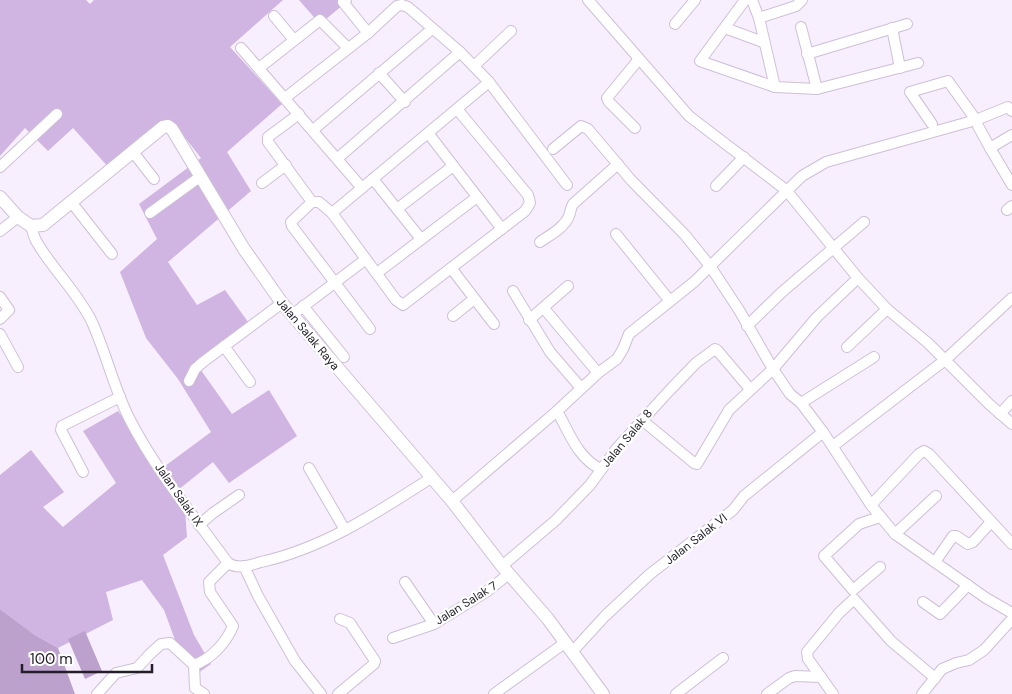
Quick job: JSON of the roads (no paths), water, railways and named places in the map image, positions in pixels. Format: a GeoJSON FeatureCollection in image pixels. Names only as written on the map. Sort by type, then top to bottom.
{"type":"FeatureCollection","features":[{"type":"Feature","properties":{"kind":"street"},"geometry":{"type":"LineString","coordinates":[[346,0],[343,2],[368,33]]}},
{"type":"Feature","properties":{"kind":"street"},"geometry":{"type":"LineString","coordinates":[[588,0],[694,120],[786,190],[858,278],[887,309],[945,360],[1012,424]]}},
{"type":"Feature","properties":{"kind":"street"},"geometry":{"type":"LineString","coordinates":[[675,24],[695,0]]}},
{"type":"Feature","properties":{"kind":"street"},"geometry":{"type":"LineString","coordinates":[[746,0],[700,60],[775,87],[817,89],[918,63]]}},
{"type":"Feature","properties":{"kind":"street"},"geometry":{"type":"LineString","coordinates":[[752,0],[775,87]]}},
{"type":"Feature","properties":{"kind":"street"},"geometry":{"type":"LineString","coordinates":[[758,18],[796,6],[802,0]]}},
{"type":"Feature","properties":{"kind":"street"},"geometry":{"type":"LineString","coordinates":[[285,98],[368,33],[399,4],[408,8],[460,52],[490,82],[567,185]]}},
{"type":"Feature","properties":{"kind":"street"},"geometry":{"type":"LineString","coordinates":[[274,16],[294,40]]}},
{"type":"Feature","properties":{"kind":"street"},"geometry":{"type":"LineString","coordinates":[[259,68],[320,20],[348,48]]}},
{"type":"Feature","properties":{"kind":"street"},"geometry":{"type":"LineString","coordinates":[[807,54],[907,24]]}},
{"type":"Feature","properties":{"kind":"street"},"geometry":{"type":"LineString","coordinates":[[801,27],[817,89]]}},
{"type":"Feature","properties":{"kind":"street"},"geometry":{"type":"LineString","coordinates":[[725,28],[763,42]]}},
{"type":"Feature","properties":{"kind":"street"},"geometry":{"type":"LineString","coordinates":[[892,28],[900,68]]}},
{"type":"Feature","properties":{"kind":"street"},"geometry":{"type":"LineString","coordinates":[[313,130],[432,29]]}},
{"type":"Feature","properties":{"kind":"street"},"geometry":{"type":"LineString","coordinates":[[474,66],[511,31]]}},
{"type":"Feature","properties":{"kind":"street"},"geometry":{"type":"LineString","coordinates":[[241,48],[362,188]]}},
{"type":"Feature","properties":{"kind":"street"},"geometry":{"type":"LineString","coordinates":[[338,158],[405,102],[460,52]]}},
{"type":"Feature","properties":{"kind":"street"},"geometry":{"type":"LineString","coordinates":[[635,128],[607,98],[640,59]]}},
{"type":"Feature","properties":{"kind":"street"},"geometry":{"type":"LineString","coordinates":[[379,74],[405,102]]}},
{"type":"Feature","properties":{"kind":"street"},"geometry":{"type":"LineString","coordinates":[[332,213],[490,82]]}},
{"type":"Feature","properties":{"kind":"street"},"geometry":{"type":"LineString","coordinates":[[932,124],[910,92],[948,82],[977,123],[1012,185]]}},
{"type":"Feature","properties":{"kind":"street"},"geometry":{"type":"LineString","coordinates":[[452,501],[557,411],[598,373],[617,359],[629,334],[710,266],[802,176],[826,162],[977,123],[1008,107],[1012,112]]}},
{"type":"Feature","properties":{"kind":"street"},"geometry":{"type":"LineString","coordinates":[[370,329],[291,222],[312,202],[319,202],[332,213],[396,300],[403,305],[525,211],[530,203],[530,198],[457,109]]}},
{"type":"Feature","properties":{"kind":"street"},"geometry":{"type":"LineString","coordinates":[[0,167],[57,114]]}},
{"type":"Feature","properties":{"kind":"street"},"geometry":{"type":"LineString","coordinates":[[299,114],[268,137],[268,142],[312,202]]}},
{"type":"Feature","properties":{"kind":"street","name":"Jalan Salak Raya"},"geometry":{"type":"LineString","coordinates":[[31,226],[43,225],[163,127],[168,126],[172,129],[244,248],[282,303],[452,501],[569,646],[603,694]]}},
{"type":"Feature","properties":{"kind":"street"},"geometry":{"type":"LineString","coordinates":[[553,149],[581,126],[585,127],[631,180],[685,235],[710,266],[739,310],[773,369],[790,394],[801,403],[823,432],[880,517],[895,534],[986,598],[1012,613]]}},
{"type":"Feature","properties":{"kind":"street"},"geometry":{"type":"LineString","coordinates":[[428,133],[502,229]]}},
{"type":"Feature","properties":{"kind":"street"},"geometry":{"type":"LineString","coordinates":[[990,148],[1012,135]]}},
{"type":"Feature","properties":{"kind":"street"},"geometry":{"type":"LineString","coordinates":[[133,152],[154,179]]}},
{"type":"Feature","properties":{"kind":"street"},"geometry":{"type":"LineString","coordinates":[[716,186],[744,157]]}},
{"type":"Feature","properties":{"kind":"street"},"geometry":{"type":"LineString","coordinates":[[540,242],[565,222],[573,204],[618,164]]}},
{"type":"Feature","properties":{"kind":"street"},"geometry":{"type":"LineString","coordinates":[[262,183],[286,165]]}},
{"type":"Feature","properties":{"kind":"street"},"geometry":{"type":"LineString","coordinates":[[397,209],[453,166]]}},
{"type":"Feature","properties":{"kind":"street"},"geometry":{"type":"LineString","coordinates":[[150,213],[201,176]]}},
{"type":"Feature","properties":{"kind":"street"},"geometry":{"type":"LineString","coordinates":[[373,179],[421,240]]}},
{"type":"Feature","properties":{"kind":"street"},"geometry":{"type":"LineString","coordinates":[[0,197],[18,216],[31,226]]}},
{"type":"Feature","properties":{"kind":"street"},"geometry":{"type":"LineString","coordinates":[[377,273],[476,197]]}},
{"type":"Feature","properties":{"kind":"street"},"geometry":{"type":"LineString","coordinates":[[72,203],[112,254]]}},
{"type":"Feature","properties":{"kind":"street"},"geometry":{"type":"LineString","coordinates":[[0,231],[18,216]]}},
{"type":"Feature","properties":{"kind":"street"},"geometry":{"type":"LineString","coordinates":[[747,326],[782,292],[864,222]]}},
{"type":"Feature","properties":{"kind":"street","name":"Jalan Salak IX"},"geometry":{"type":"LineString","coordinates":[[31,226],[38,245],[64,278],[92,322],[120,397],[143,444],[199,525],[228,563]]}},
{"type":"Feature","properties":{"kind":"street"},"geometry":{"type":"LineString","coordinates":[[616,234],[670,301]]}},
{"type":"Feature","properties":{"kind":"street"},"geometry":{"type":"LineString","coordinates":[[292,315],[366,259]]}},
{"type":"Feature","properties":{"kind":"street"},"geometry":{"type":"LineString","coordinates":[[451,268],[494,324]]}},
{"type":"Feature","properties":{"kind":"street"},"geometry":{"type":"LineString","coordinates":[[642,420],[697,464],[729,410],[773,369],[817,317],[858,278]]}},
{"type":"Feature","properties":{"kind":"street"},"geometry":{"type":"LineString","coordinates":[[529,320],[568,286]]}},
{"type":"Feature","properties":{"kind":"street"},"geometry":{"type":"LineString","coordinates":[[513,291],[550,352],[581,388]]}},
{"type":"Feature","properties":{"kind":"street"},"geometry":{"type":"LineString","coordinates":[[0,297],[10,310],[0,319]]}},
{"type":"Feature","properties":{"kind":"street"},"geometry":{"type":"LineString","coordinates":[[833,446],[945,360],[1012,298]]}},
{"type":"Feature","properties":{"kind":"street"},"geometry":{"type":"LineString","coordinates":[[453,316],[474,299]]}},
{"type":"Feature","properties":{"kind":"street"},"geometry":{"type":"LineString","coordinates":[[189,381],[195,369],[282,303]]}},
{"type":"Feature","properties":{"kind":"street"},"geometry":{"type":"LineString","coordinates":[[303,306],[344,357]]}},
{"type":"Feature","properties":{"kind":"street"},"geometry":{"type":"LineString","coordinates":[[847,347],[887,309]]}},
{"type":"Feature","properties":{"kind":"street"},"geometry":{"type":"LineString","coordinates":[[547,312],[598,373]]}},
{"type":"Feature","properties":{"kind":"street"},"geometry":{"type":"LineString","coordinates":[[0,334],[18,367]]}},
{"type":"Feature","properties":{"kind":"street"},"geometry":{"type":"LineString","coordinates":[[224,346],[250,382]]}},
{"type":"Feature","properties":{"kind":"street","name":"Jalan Salak 8"},"geometry":{"type":"LineString","coordinates":[[506,570],[590,485],[617,448],[696,363],[715,349],[750,390]]}},
{"type":"Feature","properties":{"kind":"street"},"geometry":{"type":"LineString","coordinates":[[801,403],[874,357]]}},
{"type":"Feature","properties":{"kind":"street"},"geometry":{"type":"LineString","coordinates":[[83,472],[61,430],[62,426],[120,397]]}},
{"type":"Feature","properties":{"kind":"street"},"geometry":{"type":"LineString","coordinates":[[1000,414],[1012,402]]}},
{"type":"Feature","properties":{"kind":"street"},"geometry":{"type":"LineString","coordinates":[[557,411],[580,452],[593,466],[601,469]]}},
{"type":"Feature","properties":{"kind":"street","name":"Jalan Salak VI"},"geometry":{"type":"LineString","coordinates":[[494,694],[569,646],[650,574],[733,510],[744,496],[823,432]]}},
{"type":"Feature","properties":{"kind":"street"},"geometry":{"type":"LineString","coordinates":[[871,505],[924,451],[929,454],[1012,544]]}},
{"type":"Feature","properties":{"kind":"street"},"geometry":{"type":"LineString","coordinates":[[309,468],[345,530]]}},
{"type":"Feature","properties":{"kind":"street"},"geometry":{"type":"LineString","coordinates":[[194,664],[203,662],[228,639],[233,626],[210,592],[209,582],[228,563],[236,567],[244,566],[297,553],[369,517],[432,478]]}},
{"type":"Feature","properties":{"kind":"street"},"geometry":{"type":"LineString","coordinates":[[199,525],[239,495]]}},
{"type":"Feature","properties":{"kind":"street"},"geometry":{"type":"LineString","coordinates":[[895,534],[936,496]]}},
{"type":"Feature","properties":{"kind":"street"},"geometry":{"type":"LineString","coordinates":[[880,517],[865,522],[863,529],[828,561],[853,590],[880,567]]}},
{"type":"Feature","properties":{"kind":"street"},"geometry":{"type":"LineString","coordinates":[[935,562],[953,536],[968,544],[991,522]]}},
{"type":"Feature","properties":{"kind":"street"},"geometry":{"type":"LineString","coordinates":[[244,566],[258,596],[295,661],[316,693]]}},
{"type":"Feature","properties":{"kind":"street","name":"Jalan Salak 7"},"geometry":{"type":"LineString","coordinates":[[393,638],[434,624],[486,592],[506,570]]}},
{"type":"Feature","properties":{"kind":"street"},"geometry":{"type":"LineString","coordinates":[[405,582],[434,624]]}},
{"type":"Feature","properties":{"kind":"street"},"geometry":{"type":"LineString","coordinates":[[923,602],[940,614],[968,585]]}},
{"type":"Feature","properties":{"kind":"street"},"geometry":{"type":"LineString","coordinates":[[833,694],[808,659],[807,652],[839,613],[854,599],[891,641],[935,678]]}},
{"type":"Feature","properties":{"kind":"street"},"geometry":{"type":"LineString","coordinates":[[340,619],[350,623],[374,661],[374,664],[345,692]]}},
{"type":"Feature","properties":{"kind":"street"},"geometry":{"type":"LineString","coordinates":[[922,694],[942,669],[948,665],[969,660],[984,650],[1012,619]]}},
{"type":"Feature","properties":{"kind":"street"},"geometry":{"type":"LineString","coordinates":[[97,694],[116,673],[137,668],[161,644],[170,643],[194,664],[195,688],[204,694]]}},
{"type":"Feature","properties":{"kind":"street"},"geometry":{"type":"LineString","coordinates":[[676,694],[723,658]]}},
{"type":"Feature","properties":{"kind":"street"},"geometry":{"type":"LineString","coordinates":[[767,694],[789,678],[795,676],[821,677]]}}]}
